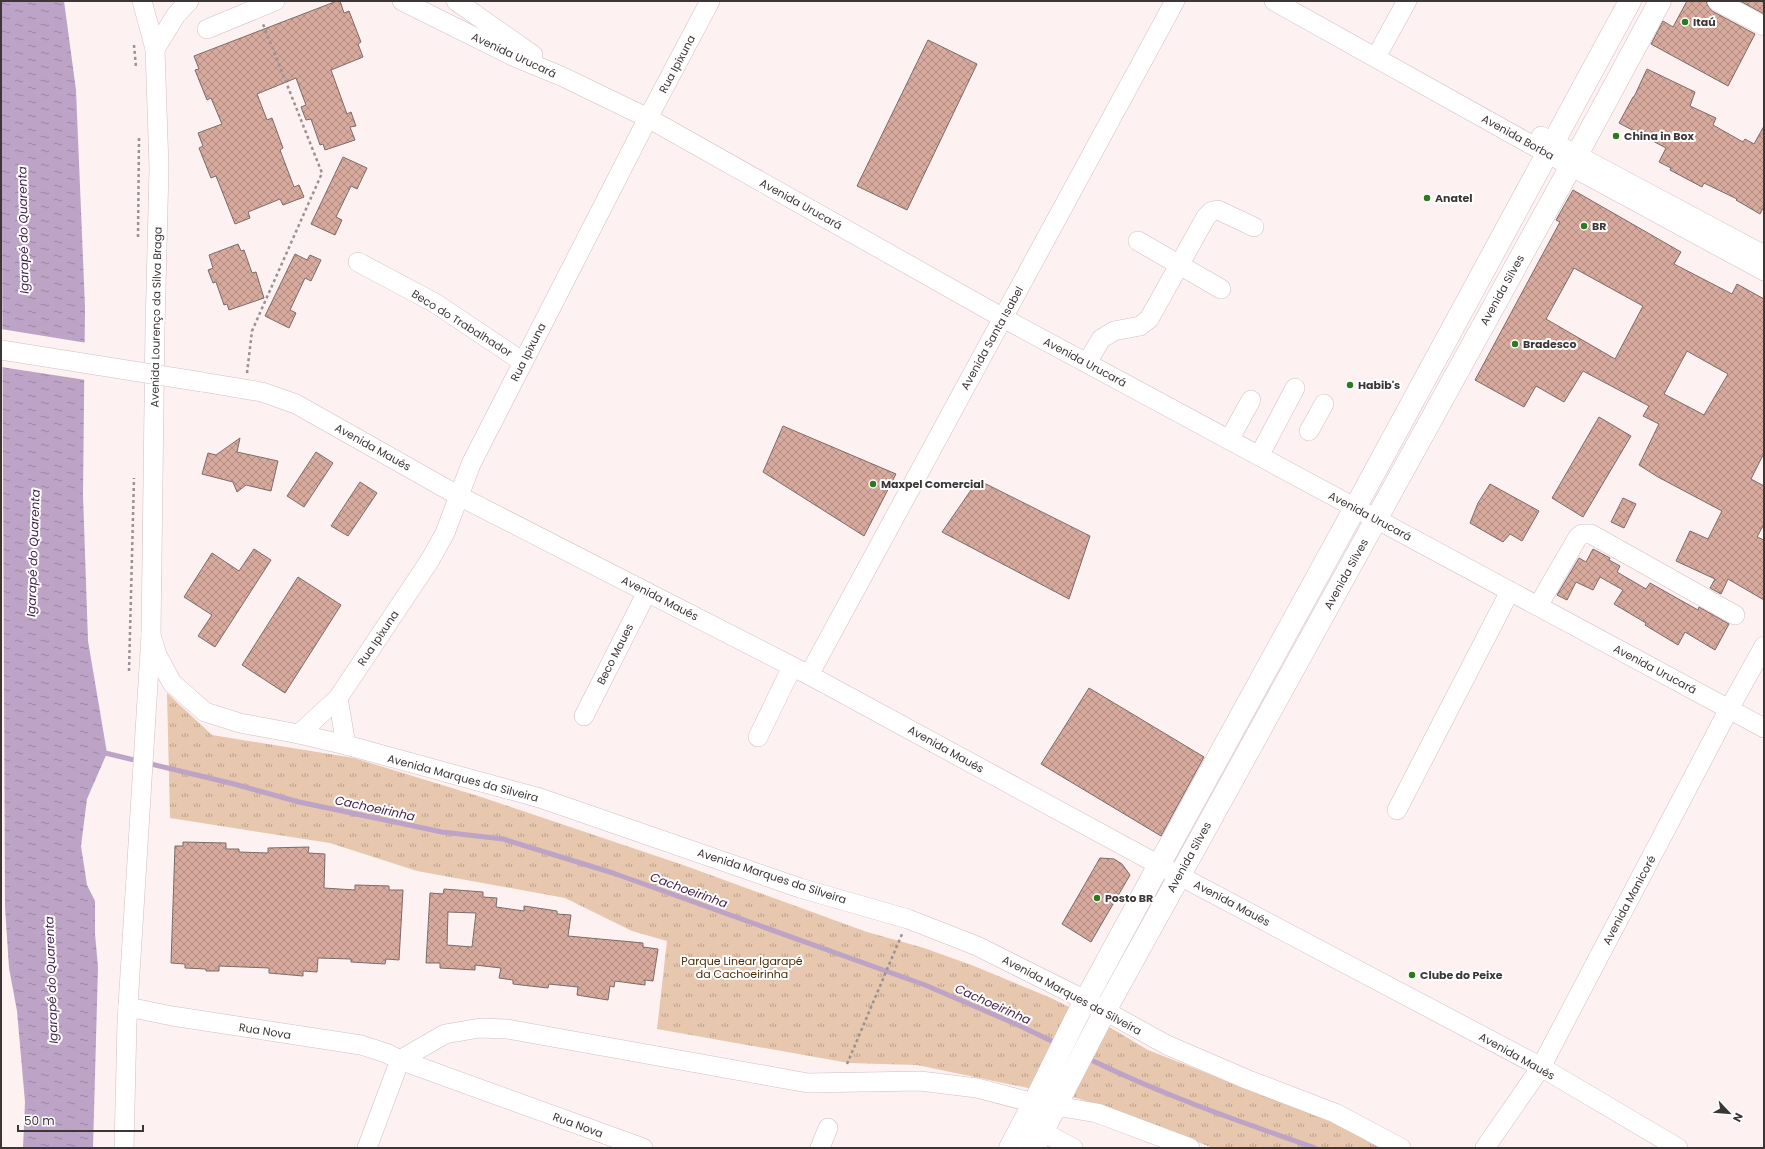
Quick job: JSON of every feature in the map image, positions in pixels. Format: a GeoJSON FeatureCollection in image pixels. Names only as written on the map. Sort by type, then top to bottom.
{"type":"FeatureCollection","features":[{"type":"Feature","properties":{"kind":"main road","name":"Avenida Silves"},"geometry":{"type":"LineString","coordinates":[[1010,1148],[1047,1099],[1092,1013],[1159,865],[1355,508],[1630,1]]}},
{"type":"Feature","properties":{"kind":"main road","name":"Avenida Silves"},"geometry":{"type":"LineString","coordinates":[[1092,1013],[1179,875],[1574,160],[1660,1]]}},
{"type":"Feature","properties":{"kind":"main road","name":"Avenida Silves"},"geometry":{"type":"LineString","coordinates":[[1039,1140],[1047,1099]]}},
{"type":"Feature","properties":{"kind":"street","name":"Avenida Lourenço da Silva Braga"},"geometry":{"type":"LineString","coordinates":[[142,1],[155,49],[159,168],[155,328],[151,635]]}},
{"type":"Feature","properties":{"kind":"street"},"geometry":{"type":"LineString","coordinates":[[155,49],[176,15],[189,1]]}},
{"type":"Feature","properties":{"kind":"street"},"geometry":{"type":"LineString","coordinates":[[207,29],[255,5],[275,1]]}},
{"type":"Feature","properties":{"kind":"street","name":"Avenida Urucará"},"geometry":{"type":"LineString","coordinates":[[402,1],[517,58],[561,76],[648,118],[1003,318],[1764,728]]}},
{"type":"Feature","properties":{"kind":"street"},"geometry":{"type":"LineString","coordinates":[[456,1],[561,76]]}},
{"type":"Feature","properties":{"kind":"street","name":"Rua Ipixuna"},"geometry":{"type":"LineString","coordinates":[[299,734],[338,698],[430,560],[445,533],[471,464],[648,118],[710,1]]}},
{"type":"Feature","properties":{"kind":"street","name":"Avenida Santa Isabel"},"geometry":{"type":"LineString","coordinates":[[758,737],[800,671],[1003,318],[1175,1]]}},
{"type":"Feature","properties":{"kind":"street","name":"Avenida Borba"},"geometry":{"type":"LineString","coordinates":[[1274,1],[1574,160],[1764,271]]}},
{"type":"Feature","properties":{"kind":"street","name":"Avenida Borba"},"geometry":{"type":"LineString","coordinates":[[1297,1],[1381,48],[1550,147]]}},
{"type":"Feature","properties":{"kind":"street"},"geometry":{"type":"LineString","coordinates":[[1381,48],[1406,1]]}},
{"type":"Feature","properties":{"kind":"street"},"geometry":{"type":"LineString","coordinates":[[1717,1],[1764,26]]}},
{"type":"Feature","properties":{"kind":"street","name":"Avenida Borba"},"geometry":{"type":"LineString","coordinates":[[1574,160],[1764,255]]}},
{"type":"Feature","properties":{"kind":"street"},"geometry":{"type":"LineString","coordinates":[[1087,363],[1101,339],[1114,331],[1140,326],[1149,319],[1206,217],[1212,211],[1218,210],[1254,227]]}},
{"type":"Feature","properties":{"kind":"street"},"geometry":{"type":"LineString","coordinates":[[1138,241],[1221,289]]}},
{"type":"Feature","properties":{"kind":"street","name":"Beco do Trabalhador"},"geometry":{"type":"LineString","coordinates":[[358,262],[435,303],[524,362]]}},
{"type":"Feature","properties":{"kind":"street","name":"Avenida Maués"},"geometry":{"type":"LineString","coordinates":[[1,350],[262,392],[296,404],[459,496],[800,671],[1159,865],[1541,1067],[1678,1148]]}},
{"type":"Feature","properties":{"kind":"street"},"geometry":{"type":"LineString","coordinates":[[1259,456],[1295,388]]}},
{"type":"Feature","properties":{"kind":"street"},"geometry":{"type":"LineString","coordinates":[[1229,440],[1250,400]]}},
{"type":"Feature","properties":{"kind":"street"},"geometry":{"type":"LineString","coordinates":[[1309,432],[1324,404]]}},
{"type":"Feature","properties":{"kind":"street"},"geometry":{"type":"LineString","coordinates":[[1538,606],[1578,537],[1582,534],[1591,534],[1735,615]]}},
{"type":"Feature","properties":{"kind":"street"},"geometry":{"type":"LineString","coordinates":[[1397,810],[1510,591]]}},
{"type":"Feature","properties":{"kind":"street","name":"Beco Maues"},"geometry":{"type":"LineString","coordinates":[[584,716],[647,592]]}},
{"type":"Feature","properties":{"kind":"street"},"geometry":{"type":"LineString","coordinates":[[124,1148],[128,1007],[151,635]]}},
{"type":"Feature","properties":{"kind":"street","name":"Avenida Marques da Silveira"},"geometry":{"type":"LineString","coordinates":[[151,635],[157,655],[172,682],[204,712],[240,723],[299,734],[346,745],[540,798],[800,888],[908,919],[977,946],[1092,1013],[1225,1070],[1335,1113],[1401,1148]]}},
{"type":"Feature","properties":{"kind":"street","name":"Avenida Manicoré"},"geometry":{"type":"LineString","coordinates":[[1485,1148],[1541,1067],[1728,709],[1764,646]]}},
{"type":"Feature","properties":{"kind":"street"},"geometry":{"type":"LineString","coordinates":[[338,698],[346,745]]}},
{"type":"Feature","properties":{"kind":"street","name":"Rua Nova"},"geometry":{"type":"LineString","coordinates":[[128,1007],[172,1016],[362,1045],[643,1148]]}},
{"type":"Feature","properties":{"kind":"street"},"geometry":{"type":"LineString","coordinates":[[366,1148],[400,1060],[445,1034],[480,1028],[507,1029],[808,1082],[920,1082],[977,1088],[1047,1099],[1097,1113],[1190,1148]]}},
{"type":"Feature","properties":{"kind":"street"},"geometry":{"type":"LineString","coordinates":[[820,1148],[828,1128]]}},
{"type":"Feature","properties":{"kind":"street"},"geometry":{"type":"LineString","coordinates":[[1039,1140],[1073,1148]]}},
{"type":"Feature","properties":{"kind":"path"},"geometry":{"type":"LineString","coordinates":[[244,389],[252,331],[322,173],[255,5]]}},
{"type":"Feature","properties":{"kind":"path"},"geometry":{"type":"LineString","coordinates":[[840,1082],[901,936]]}},
{"type":"Feature","properties":{"kind":"green space","name":"Parque Linear Igarapé da Cachoeirinha"},"geometry":{"type":"Polygon","coordinates":[[[167,693],[212,735],[354,758],[478,796],[683,865],[867,932],[924,948],[974,966],[1051,998],[1111,1028],[1148,1050],[1374,1139],[1387,1148],[1213,1148],[1116,1110],[1076,1098],[917,1065],[849,1063],[657,1029],[667,941],[632,931],[565,898],[417,871],[330,843],[170,818],[167,693]]]}},
{"type":"Feature","properties":{"kind":"water","name":"Igarapé do Quarenta"},"geometry":{"type":"Polygon","coordinates":[[[1,1],[64,1],[76,90],[85,307],[83,495],[88,641],[107,753],[87,799],[81,846],[87,885],[95,901],[95,934],[98,967],[93,1148],[23,1148],[25,1102],[17,1011],[9,968],[5,907],[1,1]]]}},
{"type":"Feature","properties":{"kind":"pier"},"geometry":{"type":"Polygon","coordinates":[[[1,329],[87,343],[86,380],[1,367],[1,329]]]}},
{"type":"Feature","properties":{"kind":"building"},"geometry":{"type":"Polygon","coordinates":[[[340,1],[344,13],[349,11],[361,42],[358,44],[363,57],[331,70],[347,114],[351,112],[356,126],[350,127],[355,140],[325,150],[323,144],[320,145],[311,119],[306,120],[301,107],[306,105],[296,78],[257,94],[267,120],[272,118],[283,148],[280,150],[294,187],[299,185],[304,197],[283,205],[280,199],[248,212],[250,218],[235,224],[216,176],[211,178],[199,148],[203,146],[198,133],[222,124],[211,98],[207,100],[195,70],[199,69],[194,56],[340,1]]]}},
{"type":"Feature","properties":{"kind":"building"},"geometry":{"type":"Polygon","coordinates":[[[1687,1],[1706,1],[1712,11],[1755,34],[1728,86],[1651,44],[1663,21],[1673,27],[1687,1]]]}},
{"type":"Feature","properties":{"kind":"building"},"geometry":{"type":"Polygon","coordinates":[[[1740,1],[1764,1],[1764,14],[1740,1]]]}},
{"type":"Feature","properties":{"kind":"building"},"geometry":{"type":"Polygon","coordinates":[[[928,40],[977,64],[907,210],[857,186],[928,40]]]}},
{"type":"Feature","properties":{"kind":"building"},"geometry":{"type":"Polygon","coordinates":[[[1647,69],[1695,92],[1690,106],[1716,118],[1713,125],[1743,142],[1745,139],[1754,144],[1764,126],[1764,206],[1760,214],[1736,200],[1737,199],[1704,183],[1702,187],[1670,170],[1671,168],[1659,162],[1666,148],[1619,123],[1634,97],[1647,69]]]}},
{"type":"Feature","properties":{"kind":"building"},"geometry":{"type":"Polygon","coordinates":[[[343,157],[367,168],[357,189],[351,186],[336,217],[342,220],[335,235],[311,224],[343,157]]]}},
{"type":"Feature","properties":{"kind":"building"},"geometry":{"type":"Polygon","coordinates":[[[1573,190],[1681,252],[1674,264],[1732,294],[1737,284],[1764,299],[1764,453],[1751,479],[1764,486],[1764,524],[1757,537],[1764,540],[1764,600],[1728,579],[1721,594],[1710,588],[1715,579],[1676,561],[1690,531],[1708,539],[1722,511],[1658,477],[1639,465],[1659,424],[1643,416],[1649,406],[1583,371],[1564,402],[1536,386],[1524,407],[1475,380],[1560,222],[1556,220],[1573,190]],[[1574,268],[1546,319],[1615,359],[1643,306],[1574,268]],[[1687,351],[1664,394],[1704,415],[1728,374],[1687,351]]]}},
{"type":"Feature","properties":{"kind":"building"},"geometry":{"type":"Polygon","coordinates":[[[238,244],[241,251],[244,250],[252,273],[256,272],[264,298],[229,310],[227,304],[224,305],[216,282],[213,283],[208,270],[213,268],[209,255],[238,244]]]}},
{"type":"Feature","properties":{"kind":"building"},"geometry":{"type":"Polygon","coordinates":[[[295,254],[307,260],[310,255],[321,260],[311,281],[305,278],[290,310],[296,313],[289,328],[265,316],[295,254]]]}},
{"type":"Feature","properties":{"kind":"building"},"geometry":{"type":"Polygon","coordinates":[[[1599,417],[1631,436],[1583,517],[1552,498],[1599,417]]]}},
{"type":"Feature","properties":{"kind":"building"},"geometry":{"type":"Polygon","coordinates":[[[783,426],[896,474],[864,536],[763,472],[783,426]]]}},
{"type":"Feature","properties":{"kind":"building"},"geometry":{"type":"Polygon","coordinates":[[[240,438],[237,452],[278,461],[271,491],[246,485],[237,492],[233,482],[202,474],[208,453],[216,455],[240,438]]]}},
{"type":"Feature","properties":{"kind":"building"},"geometry":{"type":"Polygon","coordinates":[[[316,452],[333,463],[304,507],[287,496],[316,452]]]}},
{"type":"Feature","properties":{"kind":"building"},"geometry":{"type":"Polygon","coordinates":[[[978,480],[1090,536],[1069,599],[942,532],[978,480]]]}},
{"type":"Feature","properties":{"kind":"building"},"geometry":{"type":"Polygon","coordinates":[[[360,482],[377,493],[348,536],[331,526],[360,482]]]}},
{"type":"Feature","properties":{"kind":"building"},"geometry":{"type":"Polygon","coordinates":[[[1490,484],[1539,511],[1522,541],[1510,534],[1503,542],[1470,523],[1478,503],[1490,484]]]}},
{"type":"Feature","properties":{"kind":"building"},"geometry":{"type":"Polygon","coordinates":[[[1623,498],[1636,504],[1624,528],[1611,522],[1623,498]]]}},
{"type":"Feature","properties":{"kind":"building"},"geometry":{"type":"Polygon","coordinates":[[[254,549],[271,560],[215,647],[198,636],[212,615],[184,597],[212,553],[239,571],[254,549]]]}},
{"type":"Feature","properties":{"kind":"building"},"geometry":{"type":"Polygon","coordinates":[[[1593,549],[1610,558],[1609,560],[1620,566],[1617,572],[1646,589],[1650,583],[1698,610],[1699,607],[1729,624],[1715,650],[1685,632],[1678,645],[1645,625],[1646,623],[1614,604],[1623,590],[1600,577],[1593,590],[1576,582],[1567,600],[1557,595],[1579,558],[1586,562],[1593,549]]]}},
{"type":"Feature","properties":{"kind":"building"},"geometry":{"type":"Polygon","coordinates":[[[298,577],[341,605],[285,693],[242,665],[298,577]]]}},
{"type":"Feature","properties":{"kind":"building"},"geometry":{"type":"Polygon","coordinates":[[[1089,688],[1204,757],[1161,836],[1041,764],[1089,688]]]}},
{"type":"Feature","properties":{"kind":"building"},"geometry":{"type":"Polygon","coordinates":[[[183,842],[226,843],[226,849],[239,849],[239,852],[268,853],[268,848],[309,847],[308,853],[325,854],[324,888],[355,890],[355,885],[389,886],[389,890],[403,890],[399,960],[386,959],[385,964],[351,962],[351,959],[318,958],[317,972],[303,971],[303,976],[269,973],[269,968],[219,966],[219,971],[206,971],[206,969],[185,968],[185,964],[171,963],[175,846],[183,846],[183,842]]]}},
{"type":"Feature","properties":{"kind":"building","name":"Posto BR"},"geometry":{"type":"Polygon","coordinates":[[[1100,858],[1114,859],[1122,864],[1130,875],[1091,942],[1062,924],[1100,858]]]}},
{"type":"Feature","properties":{"kind":"building"},"geometry":{"type":"Polygon","coordinates":[[[444,889],[483,892],[483,897],[497,898],[496,907],[524,911],[524,906],[557,911],[557,914],[571,915],[568,936],[643,943],[643,947],[658,949],[653,981],[645,980],[645,985],[615,981],[614,987],[610,986],[608,1000],[577,995],[578,987],[549,984],[548,988],[513,984],[513,980],[499,978],[501,968],[475,965],[475,970],[440,968],[440,963],[426,963],[430,893],[443,894],[444,889]],[[448,912],[447,945],[472,947],[476,913],[448,912]]]}},
{"type":"Feature","properties":{"kind":"waterway","name":"Cachoeirinha"},"geometry":{"type":"LineString","coordinates":[[101,752],[234,784],[299,802],[442,832],[503,839],[613,873],[925,985],[1058,1044]]}},
{"type":"Feature","properties":{"kind":"waterway","name":"Cachoeirinha"},"geometry":{"type":"LineString","coordinates":[[1087,1058],[1171,1095],[1315,1148]]}},
{"type":"Feature","properties":{"kind":"place","name":"Itaú"},"geometry":{"type":"Point","coordinates":[1685,22]}},
{"type":"Feature","properties":{"kind":"place","name":"China in Box"},"geometry":{"type":"Point","coordinates":[1616,136]}},
{"type":"Feature","properties":{"kind":"place","name":"Anatel"},"geometry":{"type":"Point","coordinates":[1427,198]}},
{"type":"Feature","properties":{"kind":"place","name":"BR"},"geometry":{"type":"Point","coordinates":[1584,226]}},
{"type":"Feature","properties":{"kind":"place","name":"Bradesco"},"geometry":{"type":"Point","coordinates":[1515,344]}},
{"type":"Feature","properties":{"kind":"place","name":"Habib's"},"geometry":{"type":"Point","coordinates":[1350,385]}},
{"type":"Feature","properties":{"kind":"place","name":"Maxpel Comercial"},"geometry":{"type":"Point","coordinates":[873,484]}},
{"type":"Feature","properties":{"kind":"place","name":"Posto BR"},"geometry":{"type":"Point","coordinates":[1097,898]}},
{"type":"Feature","properties":{"kind":"place","name":"Clube do Peixe"},"geometry":{"type":"Point","coordinates":[1412,975]}}]}
